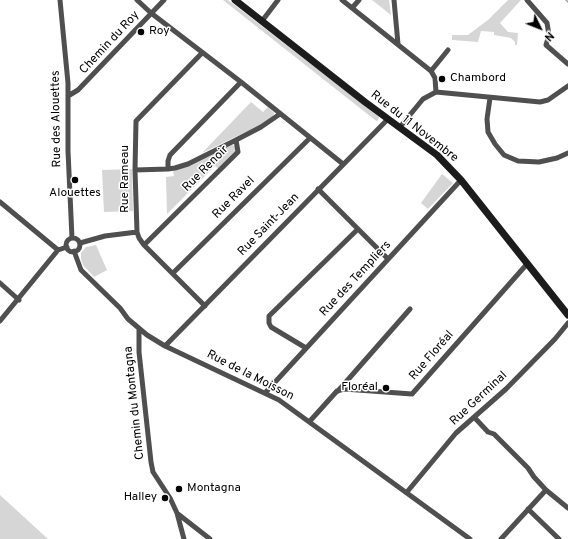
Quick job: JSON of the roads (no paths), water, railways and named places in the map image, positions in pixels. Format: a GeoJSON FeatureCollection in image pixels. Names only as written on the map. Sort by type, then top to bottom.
{"type":"FeatureCollection","features":[{"type":"Feature","properties":{"kind":"street","name":"Rue des Alouettes"},"geometry":{"type":"LineString","coordinates":[[60,0],[68,96],[68,151],[72,238]]}},
{"type":"Feature","properties":{"kind":"street"},"geometry":{"type":"LineString","coordinates":[[136,0],[343,164]]}},
{"type":"Feature","properties":{"kind":"street","name":"Chemin du Roy"},"geometry":{"type":"LineString","coordinates":[[68,96],[78,90],[164,0]]}},
{"type":"Feature","properties":{"kind":"street","name":"Rue du 11 Novembre"},"geometry":{"type":"LineString","coordinates":[[235,0],[437,156],[461,180],[568,315]]}},
{"type":"Feature","properties":{"kind":"street"},"geometry":{"type":"LineString","coordinates":[[262,21],[278,0]]}},
{"type":"Feature","properties":{"kind":"street"},"geometry":{"type":"LineString","coordinates":[[342,0],[431,71],[435,78],[436,92]]}},
{"type":"Feature","properties":{"kind":"street"},"geometry":{"type":"LineString","coordinates":[[352,8],[359,0]]}},
{"type":"Feature","properties":{"kind":"street"},"geometry":{"type":"LineString","coordinates":[[394,0],[398,44]]}},
{"type":"Feature","properties":{"kind":"street"},"geometry":{"type":"LineString","coordinates":[[527,0],[547,23],[549,35],[546,45],[568,64]]}},
{"type":"Feature","properties":{"kind":"street"},"geometry":{"type":"LineString","coordinates":[[431,71],[448,50]]}},
{"type":"Feature","properties":{"kind":"street","name":"Rue Rameau"},"geometry":{"type":"LineString","coordinates":[[202,52],[136,121],[135,170],[137,232],[139,238],[144,245],[205,306]]}},
{"type":"Feature","properties":{"kind":"street"},"geometry":{"type":"LineString","coordinates":[[168,169],[170,155],[241,82]]}},
{"type":"Feature","properties":{"kind":"street"},"geometry":{"type":"LineString","coordinates":[[400,127],[423,99],[436,92],[540,102],[548,100],[568,86]]}},
{"type":"Feature","properties":{"kind":"street"},"geometry":{"type":"LineString","coordinates":[[490,98],[487,119],[488,132],[504,155],[518,161],[538,162],[557,158],[568,152]]}},
{"type":"Feature","properties":{"kind":"street","name":"Rue Renoir"},"geometry":{"type":"LineString","coordinates":[[144,245],[238,152],[236,140],[261,127],[280,114]]}},
{"type":"Feature","properties":{"kind":"street","name":"Rue Saint-Jean"},"geometry":{"type":"LineString","coordinates":[[165,346],[388,119]]}},
{"type":"Feature","properties":{"kind":"street","name":"Rue Ravel"},"geometry":{"type":"LineString","coordinates":[[173,273],[310,138]]}},
{"type":"Feature","properties":{"kind":"street"},"geometry":{"type":"LineString","coordinates":[[135,170],[168,169],[188,164],[236,140]]}},
{"type":"Feature","properties":{"kind":"street","name":"Rue des Templiers"},"geometry":{"type":"LineString","coordinates":[[265,392],[461,180]]}},
{"type":"Feature","properties":{"kind":"street"},"geometry":{"type":"LineString","coordinates":[[318,190],[388,259]]}},
{"type":"Feature","properties":{"kind":"street"},"geometry":{"type":"LineString","coordinates":[[0,202],[58,250]]}},
{"type":"Feature","properties":{"kind":"street"},"geometry":{"type":"LineString","coordinates":[[306,348],[271,327],[269,323],[269,316],[358,229]]}},
{"type":"Feature","properties":{"kind":"street"},"geometry":{"type":"LineString","coordinates":[[80,243],[105,236],[137,232]]}},
{"type":"Feature","properties":{"kind":"street"},"geometry":{"type":"LineString","coordinates":[[67,247],[67,243],[72,238],[80,243]]}},
{"type":"Feature","properties":{"kind":"street"},"geometry":{"type":"LineString","coordinates":[[67,247],[69,250],[74,251],[80,247],[80,243]]}},
{"type":"Feature","properties":{"kind":"street"},"geometry":{"type":"LineString","coordinates":[[0,321],[19,300],[58,250],[67,247]]}},
{"type":"Feature","properties":{"kind":"street","name":"Rue de la Moisson"},"geometry":{"type":"LineString","coordinates":[[74,251],[81,270],[120,308],[128,319],[147,335],[165,346],[265,392],[279,400],[310,421],[470,539]]}},
{"type":"Feature","properties":{"kind":"street","name":"Rue Floréal"},"geometry":{"type":"LineString","coordinates":[[337,391],[344,390],[412,394],[527,264]]}},
{"type":"Feature","properties":{"kind":"street"},"geometry":{"type":"LineString","coordinates":[[0,283],[19,300]]}},
{"type":"Feature","properties":{"kind":"street"},"geometry":{"type":"LineString","coordinates":[[310,421],[410,309]]}},
{"type":"Feature","properties":{"kind":"street","name":"Rue Germinal"},"geometry":{"type":"LineString","coordinates":[[407,492],[456,433],[506,389],[555,339],[568,323]]}},
{"type":"Feature","properties":{"kind":"street","name":"Chemin du Montagna"},"geometry":{"type":"LineString","coordinates":[[139,329],[139,352],[151,462],[154,472],[170,498],[177,513],[184,539]]}},
{"type":"Feature","properties":{"kind":"street"},"geometry":{"type":"LineString","coordinates":[[474,417],[488,432],[494,434],[528,468],[546,490],[568,508]]}},
{"type":"Feature","properties":{"kind":"street"},"geometry":{"type":"LineString","coordinates":[[501,539],[546,490]]}},
{"type":"Feature","properties":{"kind":"street"},"geometry":{"type":"LineString","coordinates":[[528,509],[559,539]]}},
{"type":"Feature","properties":{"kind":"street"},"geometry":{"type":"LineString","coordinates":[[177,513],[210,539]]}},
{"type":"Feature","properties":{"kind":"place","name":"Roy"},"geometry":{"type":"Point","coordinates":[141,32]}},
{"type":"Feature","properties":{"kind":"place","name":"Chambord"},"geometry":{"type":"Point","coordinates":[442,79]}},
{"type":"Feature","properties":{"kind":"place","name":"Alouettes"},"geometry":{"type":"Point","coordinates":[75,180]}},
{"type":"Feature","properties":{"kind":"place","name":"Floréal"},"geometry":{"type":"Point","coordinates":[386,388]}},
{"type":"Feature","properties":{"kind":"place","name":"Montagna"},"geometry":{"type":"Point","coordinates":[179,489]}},
{"type":"Feature","properties":{"kind":"place","name":"Halley"},"geometry":{"type":"Point","coordinates":[165,498]}}]}
